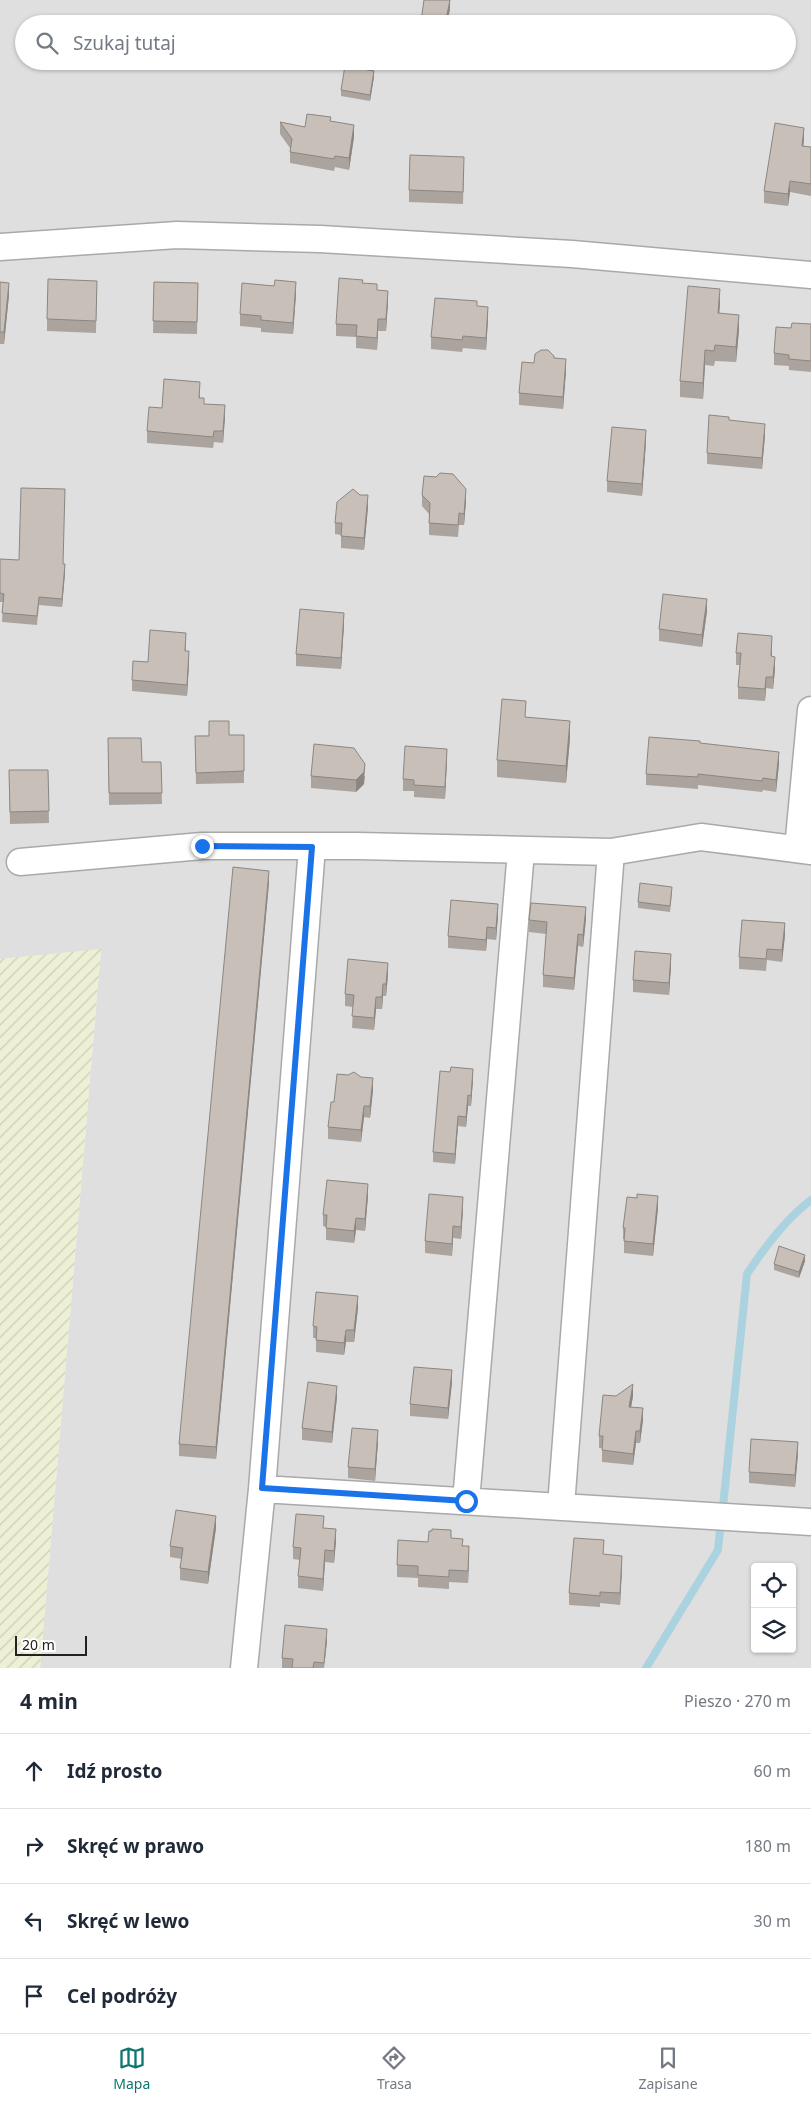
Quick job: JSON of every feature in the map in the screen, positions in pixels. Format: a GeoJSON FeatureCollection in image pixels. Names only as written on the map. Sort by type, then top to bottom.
{"type":"FeatureCollection","features":[{"type":"Feature","properties":{"kind":"street"},"geometry":{"type":"LineString","coordinates":[[0,247],[177,235],[320,238],[572,254],[811,275]]}},
{"type":"Feature","properties":{"kind":"street"},"geometry":{"type":"LineString","coordinates":[[20,862],[202,846],[358,846],[611,852],[701,837],[804,850],[811,710]]}},
{"type":"Feature","properties":{"kind":"street"},"geometry":{"type":"LineString","coordinates":[[244,1668],[262,1488],[312,847]]}},
{"type":"Feature","properties":{"kind":"street"},"geometry":{"type":"LineString","coordinates":[[466,1501],[521,851]]}},
{"type":"Feature","properties":{"kind":"street"},"geometry":{"type":"LineString","coordinates":[[561,1506],[611,852]]}},
{"type":"Feature","properties":{"kind":"street"},"geometry":{"type":"LineString","coordinates":[[262,1488],[811,1522]]}},
{"type":"Feature","properties":{"kind":"shaded area"},"geometry":{"type":"Polygon","coordinates":[[[0,0],[811,0],[811,1668],[40,1668],[101,950],[0,959],[0,0]]]}},
{"type":"Feature","properties":{"kind":"green space"},"geometry":{"type":"Polygon","coordinates":[[[101,949],[40,1668],[0,1668],[0,959],[101,949]]]}},
{"type":"Feature","properties":{"kind":"building"},"geometry":{"type":"Polygon","coordinates":[[[424,0],[450,0],[447,15],[422,15],[424,0]]]}},
{"type":"Feature","properties":{"kind":"building"},"geometry":{"type":"Polygon","coordinates":[[[344,70],[374,71],[370,95],[341,90],[344,70]]]}},
{"type":"Feature","properties":{"kind":"building"},"geometry":{"type":"Polygon","coordinates":[[[307,114],[331,117],[330,121],[354,125],[349,158],[335,156],[334,159],[290,152],[292,139],[280,122],[305,127],[307,114]]]}},
{"type":"Feature","properties":{"kind":"building"},"geometry":{"type":"Polygon","coordinates":[[[775,123],[804,128],[802,146],[811,147],[811,184],[790,181],[788,194],[764,191],[775,123]]]}},
{"type":"Feature","properties":{"kind":"building"},"geometry":{"type":"Polygon","coordinates":[[[410,155],[464,157],[463,192],[409,190],[410,155]]]}},
{"type":"Feature","properties":{"kind":"building"},"geometry":{"type":"Polygon","coordinates":[[[339,278],[363,280],[362,283],[377,284],[377,290],[388,291],[386,319],[378,319],[377,338],[356,336],[357,325],[336,324],[339,278]]]}},
{"type":"Feature","properties":{"kind":"building"},"geometry":{"type":"Polygon","coordinates":[[[48,279],[97,281],[96,321],[47,319],[48,279]]]}},
{"type":"Feature","properties":{"kind":"building"},"geometry":{"type":"Polygon","coordinates":[[[275,280],[296,282],[293,323],[261,320],[261,316],[240,314],[242,283],[274,286],[275,280]]]}},
{"type":"Feature","properties":{"kind":"building"},"geometry":{"type":"Polygon","coordinates":[[[0,282],[9,283],[4,332],[0,332],[0,282]]]}},
{"type":"Feature","properties":{"kind":"building"},"geometry":{"type":"Polygon","coordinates":[[[154,282],[198,283],[197,322],[153,321],[154,282]]]}},
{"type":"Feature","properties":{"kind":"building"},"geometry":{"type":"Polygon","coordinates":[[[688,286],[720,289],[718,313],[739,315],[736,347],[715,345],[714,351],[705,350],[703,383],[680,381],[688,286]]]}},
{"type":"Feature","properties":{"kind":"building"},"geometry":{"type":"Polygon","coordinates":[[[435,298],[477,301],[477,306],[488,307],[486,338],[463,336],[462,340],[431,337],[435,298]]]}},
{"type":"Feature","properties":{"kind":"building"},"geometry":{"type":"Polygon","coordinates":[[[792,323],[811,324],[811,361],[789,359],[789,355],[774,353],[776,327],[791,328],[792,323]]]}},
{"type":"Feature","properties":{"kind":"building"},"geometry":{"type":"Polygon","coordinates":[[[541,350],[548,350],[554,358],[566,359],[563,397],[519,393],[522,362],[534,363],[535,354],[541,350]]]}},
{"type":"Feature","properties":{"kind":"building"},"geometry":{"type":"Polygon","coordinates":[[[164,379],[200,382],[199,398],[204,398],[204,404],[225,405],[223,431],[214,431],[213,437],[147,431],[149,407],[162,408],[164,379]]]}},
{"type":"Feature","properties":{"kind":"building"},"geometry":{"type":"Polygon","coordinates":[[[709,415],[729,417],[729,420],[765,424],[762,458],[707,453],[709,415]]]}},
{"type":"Feature","properties":{"kind":"building"},"geometry":{"type":"Polygon","coordinates":[[[612,427],[646,430],[642,484],[607,481],[612,427]]]}},
{"type":"Feature","properties":{"kind":"building"},"geometry":{"type":"Polygon","coordinates":[[[440,473],[453,474],[466,489],[464,514],[459,513],[458,525],[429,523],[430,503],[422,495],[424,476],[436,477],[440,473]]]}},
{"type":"Feature","properties":{"kind":"building"},"geometry":{"type":"Polygon","coordinates":[[[21,488],[65,489],[63,564],[65,564],[62,599],[39,597],[37,616],[2,613],[4,594],[0,593],[0,559],[19,560],[21,488]]]}},
{"type":"Feature","properties":{"kind":"building"},"geometry":{"type":"Polygon","coordinates":[[[353,489],[360,495],[368,495],[364,538],[341,536],[342,523],[335,523],[337,502],[353,489]]]}},
{"type":"Feature","properties":{"kind":"building"},"geometry":{"type":"Polygon","coordinates":[[[663,594],[707,599],[702,635],[659,629],[663,594]]]}},
{"type":"Feature","properties":{"kind":"building"},"geometry":{"type":"Polygon","coordinates":[[[300,609],[344,613],[341,658],[296,654],[300,609]]]}},
{"type":"Feature","properties":{"kind":"building"},"geometry":{"type":"Polygon","coordinates":[[[150,630],[186,633],[185,651],[189,651],[187,685],[132,680],[133,661],[148,662],[150,630]]]}},
{"type":"Feature","properties":{"kind":"building"},"geometry":{"type":"Polygon","coordinates":[[[738,633],[772,636],[771,656],[775,657],[773,677],[766,677],[765,689],[738,687],[741,653],[736,653],[738,633]]]}},
{"type":"Feature","properties":{"kind":"building"},"geometry":{"type":"Polygon","coordinates":[[[502,699],[526,701],[525,717],[570,721],[566,766],[497,760],[502,699]]]}},
{"type":"Feature","properties":{"kind":"building"},"geometry":{"type":"Polygon","coordinates":[[[209,721],[229,721],[229,735],[244,735],[244,771],[196,773],[195,736],[209,736],[209,721]]]}},
{"type":"Feature","properties":{"kind":"building"},"geometry":{"type":"Polygon","coordinates":[[[649,737],[700,741],[700,743],[779,752],[776,780],[763,778],[762,781],[698,774],[698,777],[646,774],[649,737]]]}},
{"type":"Feature","properties":{"kind":"building"},"geometry":{"type":"Polygon","coordinates":[[[108,738],[141,738],[142,762],[161,762],[162,793],[109,793],[108,738]]]}},
{"type":"Feature","properties":{"kind":"building"},"geometry":{"type":"Polygon","coordinates":[[[314,744],[354,748],[365,764],[364,772],[356,780],[311,776],[314,744]]]}},
{"type":"Feature","properties":{"kind":"building"},"geometry":{"type":"Polygon","coordinates":[[[405,746],[447,749],[445,787],[414,785],[414,780],[403,779],[405,746]]]}},
{"type":"Feature","properties":{"kind":"building"},"geometry":{"type":"Polygon","coordinates":[[[9,770],[48,770],[49,811],[10,812],[9,770]]]}},
{"type":"Feature","properties":{"kind":"building"},"geometry":{"type":"Polygon","coordinates":[[[233,867],[269,871],[216,1447],[179,1444],[233,867]]]}},
{"type":"Feature","properties":{"kind":"building"},"geometry":{"type":"Polygon","coordinates":[[[640,883],[672,887],[670,906],[638,902],[640,883]]]}},
{"type":"Feature","properties":{"kind":"building"},"geometry":{"type":"Polygon","coordinates":[[[451,900],[498,904],[496,928],[487,927],[486,940],[448,936],[451,900]]]}},
{"type":"Feature","properties":{"kind":"building"},"geometry":{"type":"Polygon","coordinates":[[[531,903],[586,907],[583,935],[578,934],[574,978],[543,975],[547,922],[529,920],[531,903]]]}},
{"type":"Feature","properties":{"kind":"building"},"geometry":{"type":"Polygon","coordinates":[[[742,920],[785,923],[782,950],[767,949],[766,959],[739,957],[742,920]]]}},
{"type":"Feature","properties":{"kind":"building"},"geometry":{"type":"Polygon","coordinates":[[[635,951],[671,954],[669,983],[633,980],[635,951]]]}},
{"type":"Feature","properties":{"kind":"building"},"geometry":{"type":"Polygon","coordinates":[[[348,959],[388,963],[386,984],[383,984],[382,997],[376,997],[374,1018],[352,1016],[354,995],[345,994],[348,959]]]}},
{"type":"Feature","properties":{"kind":"building"},"geometry":{"type":"Polygon","coordinates":[[[451,1067],[473,1069],[471,1096],[468,1095],[466,1117],[458,1116],[455,1154],[433,1152],[440,1071],[450,1072],[451,1067]]]}},
{"type":"Feature","properties":{"kind":"building"},"geometry":{"type":"Polygon","coordinates":[[[354,1072],[361,1077],[373,1078],[370,1106],[364,1106],[361,1130],[328,1127],[331,1102],[334,1102],[337,1074],[348,1075],[354,1072]]]}},
{"type":"Feature","properties":{"kind":"building"},"geometry":{"type":"Polygon","coordinates":[[[327,1180],[368,1184],[365,1219],[356,1218],[354,1231],[326,1228],[327,1215],[323,1215],[327,1180]]]}},
{"type":"Feature","properties":{"kind":"building"},"geometry":{"type":"Polygon","coordinates":[[[429,1194],[463,1197],[461,1227],[453,1226],[452,1244],[425,1241],[429,1194]]]}},
{"type":"Feature","properties":{"kind":"building"},"geometry":{"type":"Polygon","coordinates":[[[637,1194],[658,1196],[653,1244],[624,1241],[625,1228],[623,1228],[627,1197],[637,1198],[637,1194]]]}},
{"type":"Feature","properties":{"kind":"building"},"geometry":{"type":"Polygon","coordinates":[[[779,1246],[805,1255],[799,1272],[774,1264],[779,1246]]]}},
{"type":"Feature","properties":{"kind":"building"},"geometry":{"type":"Polygon","coordinates":[[[316,1292],[358,1296],[354,1330],[346,1330],[344,1343],[316,1340],[317,1327],[313,1326],[316,1292]]]}},
{"type":"Feature","properties":{"kind":"building"},"geometry":{"type":"Polygon","coordinates":[[[414,1367],[452,1370],[448,1408],[410,1404],[414,1367]]]}},
{"type":"Feature","properties":{"kind":"building"},"geometry":{"type":"Polygon","coordinates":[[[308,1382],[337,1386],[332,1432],[302,1428],[308,1382]]]}},
{"type":"Feature","properties":{"kind":"building"},"geometry":{"type":"Polygon","coordinates":[[[633,1384],[629,1407],[643,1408],[640,1431],[636,1431],[633,1454],[602,1450],[603,1436],[599,1436],[603,1395],[616,1396],[633,1384]]]}},
{"type":"Feature","properties":{"kind":"building"},"geometry":{"type":"Polygon","coordinates":[[[352,1428],[378,1430],[375,1469],[348,1467],[352,1428]]]}},
{"type":"Feature","properties":{"kind":"building"},"geometry":{"type":"Polygon","coordinates":[[[751,1439],[798,1442],[795,1475],[749,1472],[751,1439]]]}},
{"type":"Feature","properties":{"kind":"building"},"geometry":{"type":"Polygon","coordinates":[[[176,1510],[216,1516],[208,1572],[180,1568],[183,1548],[170,1546],[176,1510]]]}},
{"type":"Feature","properties":{"kind":"building"},"geometry":{"type":"Polygon","coordinates":[[[296,1514],[324,1516],[323,1528],[336,1529],[334,1551],[325,1550],[323,1579],[298,1576],[301,1548],[293,1547],[296,1514]]]}},
{"type":"Feature","properties":{"kind":"building"},"geometry":{"type":"Polygon","coordinates":[[[432,1529],[451,1530],[451,1538],[463,1539],[462,1546],[469,1546],[468,1571],[449,1570],[449,1577],[418,1575],[418,1566],[397,1565],[398,1540],[428,1542],[429,1531],[432,1531],[432,1529]]]}},
{"type":"Feature","properties":{"kind":"building"},"geometry":{"type":"Polygon","coordinates":[[[574,1538],[604,1540],[603,1554],[622,1556],[620,1593],[600,1592],[600,1596],[569,1593],[574,1538]]]}},
{"type":"Feature","properties":{"kind":"building"},"geometry":{"type":"Polygon","coordinates":[[[285,1625],[327,1629],[324,1663],[314,1662],[313,1668],[292,1668],[293,1659],[282,1658],[285,1625]]]}},
{"type":"Feature","properties":{"kind":"waterway"},"geometry":{"type":"LineString","coordinates":[[723,1506],[747,1274],[776,1234],[811,1200]]}},
{"type":"Feature","properties":{"kind":"waterway"},"geometry":{"type":"LineString","coordinates":[[646,1668],[718,1550],[720,1530]]}},
{"type":"Feature","properties":{"kind":"route"},"geometry":{"type":"LineString","coordinates":[[202,846],[312,847],[262,1488],[466,1501]]}}]}
